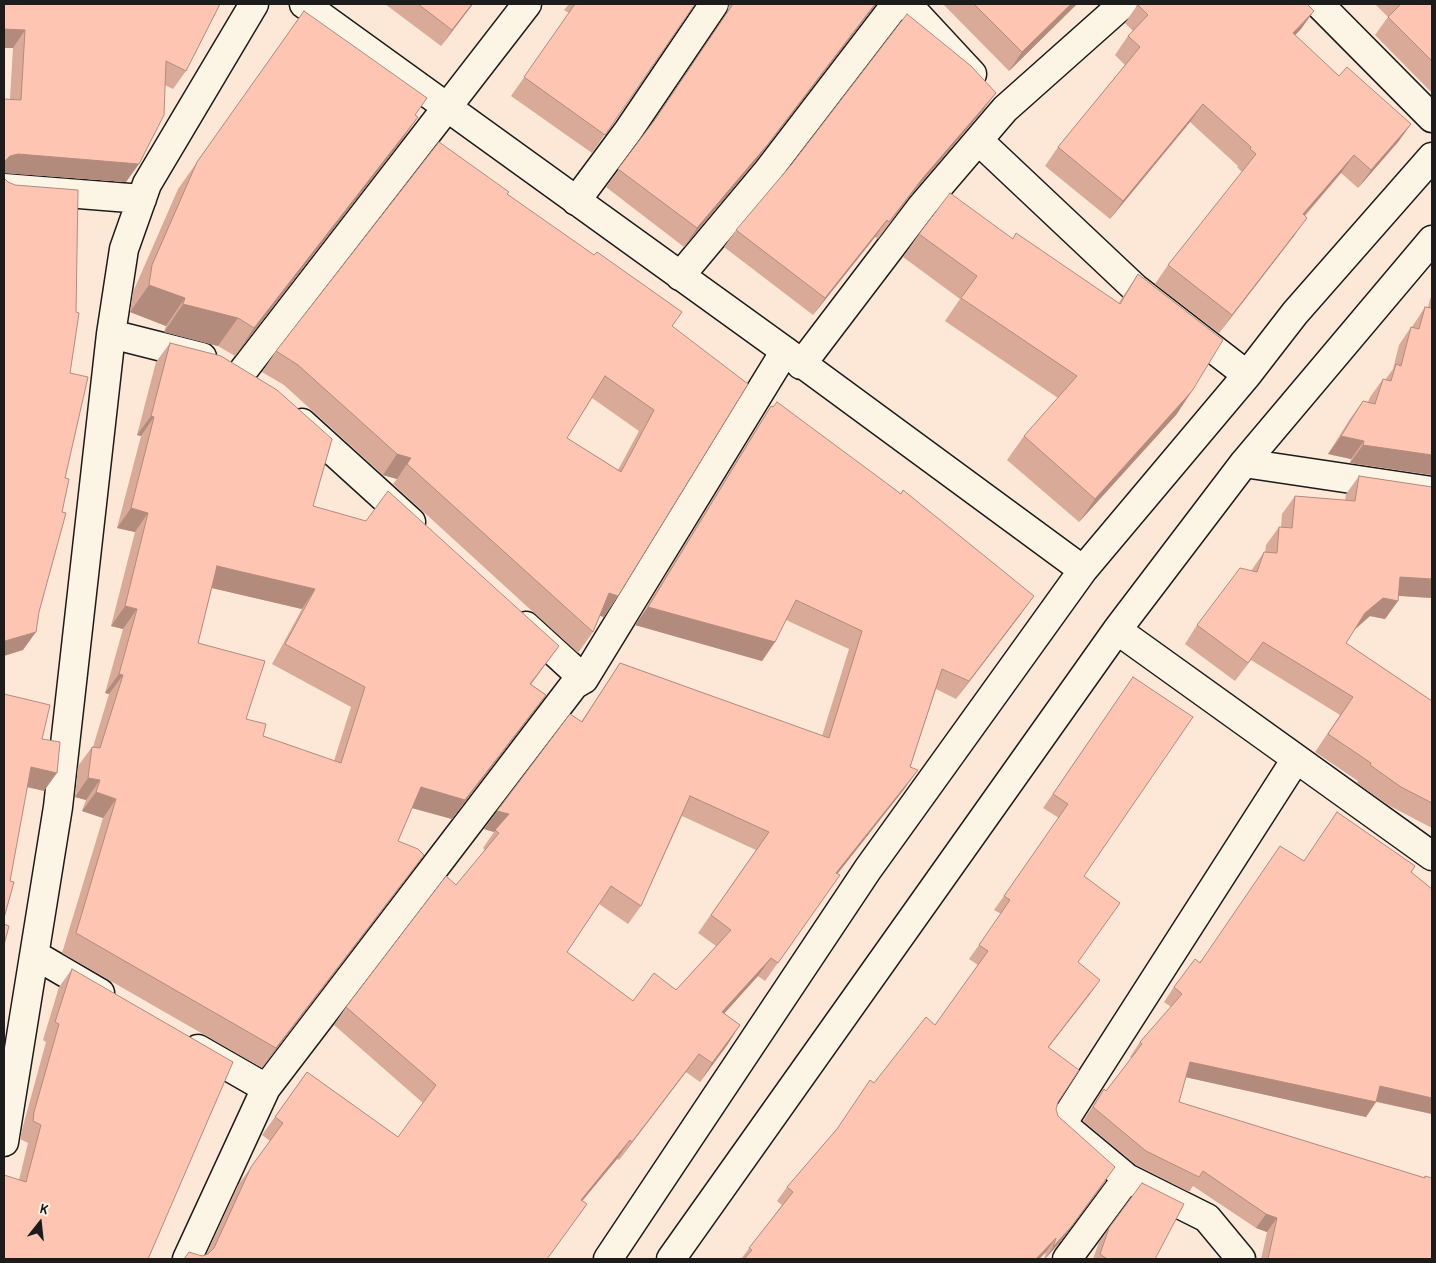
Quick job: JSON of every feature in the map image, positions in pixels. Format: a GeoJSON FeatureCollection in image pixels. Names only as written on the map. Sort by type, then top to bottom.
{"type":"FeatureCollection","features":[{"type":"Feature","properties":{"kind":"street"},"geometry":{"type":"LineString","coordinates":[[4,1142],[58,807],[111,334],[124,249],[147,184],[254,4]]}},
{"type":"Feature","properties":{"kind":"street"},"geometry":{"type":"LineString","coordinates":[[304,4],[1083,570]]}},
{"type":"Feature","properties":{"kind":"street"},"geometry":{"type":"LineString","coordinates":[[260,389],[447,107],[527,4]]}},
{"type":"Feature","properties":{"kind":"street"},"geometry":{"type":"LineString","coordinates":[[576,201],[628,131],[714,4]]}},
{"type":"Feature","properties":{"kind":"street"},"geometry":{"type":"LineString","coordinates":[[680,276],[767,172],[896,4]]}},
{"type":"Feature","properties":{"kind":"street"},"geometry":{"type":"LineString","coordinates":[[907,4],[1006,109]]}},
{"type":"Feature","properties":{"kind":"street"},"geometry":{"type":"LineString","coordinates":[[195,1257],[266,1088],[574,685],[584,679],[793,358],[1006,109],[1124,4]]}},
{"type":"Feature","properties":{"kind":"street"},"geometry":{"type":"LineString","coordinates":[[1319,4],[1432,118]]}},
{"type":"Feature","properties":{"kind":"street"},"geometry":{"type":"LineString","coordinates":[[979,142],[1135,288],[1247,375]]}},
{"type":"Feature","properties":{"kind":"street"},"geometry":{"type":"LineString","coordinates":[[608,1259],[868,869],[1083,570],[1247,375],[1295,312],[1432,156]]}},
{"type":"Feature","properties":{"kind":"street"},"geometry":{"type":"LineString","coordinates":[[4,188],[142,199]]}},
{"type":"Feature","properties":{"kind":"street"},"geometry":{"type":"LineString","coordinates":[[671,1259],[1117,630],[1244,464],[1432,240]]}},
{"type":"Feature","properties":{"kind":"street"},"geometry":{"type":"LineString","coordinates":[[111,334],[214,361],[260,389],[432,540]]}},
{"type":"Feature","properties":{"kind":"street"},"geometry":{"type":"LineString","coordinates":[[1244,464],[1432,491]]}},
{"type":"Feature","properties":{"kind":"street"},"geometry":{"type":"LineString","coordinates":[[504,606],[584,679]]}},
{"type":"Feature","properties":{"kind":"street"},"geometry":{"type":"LineString","coordinates":[[1117,630],[1432,856]]}},
{"type":"Feature","properties":{"kind":"street"},"geometry":{"type":"LineString","coordinates":[[1241,1259],[1207,1218],[1127,1178],[1062,1124],[1296,759]]}},
{"type":"Feature","properties":{"kind":"street"},"geometry":{"type":"LineString","coordinates":[[35,955],[120,1004]]}},
{"type":"Feature","properties":{"kind":"street"},"geometry":{"type":"LineString","coordinates":[[180,1039],[266,1088]]}},
{"type":"Feature","properties":{"kind":"street"},"geometry":{"type":"LineString","coordinates":[[1067,1259],[1127,1178]]}},
{"type":"Feature","properties":{"kind":"building"},"geometry":{"type":"Polygon","coordinates":[[[4,4],[220,4],[186,71],[166,61],[164,115],[139,164],[18,154],[10,156],[4,162],[4,99],[21,100],[25,30],[4,29],[4,4]]]}},
{"type":"Feature","properties":{"kind":"building"},"geometry":{"type":"Polygon","coordinates":[[[418,4],[472,4],[452,30],[418,4]]]}},
{"type":"Feature","properties":{"kind":"building"},"geometry":{"type":"Polygon","coordinates":[[[575,4],[695,4],[605,135],[524,77],[575,4]]]}},
{"type":"Feature","properties":{"kind":"building"},"geometry":{"type":"Polygon","coordinates":[[[733,4],[875,4],[768,144],[697,228],[618,169],[654,121],[733,4]]]}},
{"type":"Feature","properties":{"kind":"building"},"geometry":{"type":"Polygon","coordinates":[[[974,4],[1071,4],[1022,52],[974,4]]]}},
{"type":"Feature","properties":{"kind":"building"},"geometry":{"type":"Polygon","coordinates":[[[1139,4],[1307,4],[1314,11],[1293,33],[1339,76],[1347,67],[1411,124],[1371,170],[1354,155],[1303,214],[1307,218],[1232,315],[1168,265],[1256,154],[1250,149],[1251,147],[1203,104],[1123,201],[1058,147],[1140,47],[1128,36],[1148,15],[1139,4]]]}},
{"type":"Feature","properties":{"kind":"building"},"geometry":{"type":"Polygon","coordinates":[[[1401,4],[1432,4],[1432,61],[1388,17],[1401,4]]]}},
{"type":"Feature","properties":{"kind":"building"},"geometry":{"type":"Polygon","coordinates":[[[304,11],[427,98],[415,115],[418,117],[254,328],[238,318],[183,304],[185,298],[149,285],[152,265],[197,162],[304,11]]]}},
{"type":"Feature","properties":{"kind":"building"},"geometry":{"type":"Polygon","coordinates":[[[907,14],[971,66],[996,93],[922,179],[889,222],[887,220],[825,298],[736,230],[791,165],[907,14]]]}},
{"type":"Feature","properties":{"kind":"building"},"geometry":{"type":"Polygon","coordinates":[[[439,142],[509,192],[507,194],[594,255],[597,252],[682,312],[672,326],[748,384],[618,596],[609,593],[593,632],[407,464],[411,458],[397,454],[298,365],[276,351],[439,142]],[[605,376],[567,438],[621,472],[654,410],[605,376]]]}},
{"type":"Feature","properties":{"kind":"building"},"geometry":{"type":"Polygon","coordinates":[[[4,178],[15,185],[78,190],[76,312],[79,313],[70,373],[88,377],[65,478],[69,479],[62,512],[66,513],[39,612],[36,632],[5,641],[4,643],[4,178]]]}},
{"type":"Feature","properties":{"kind":"building"},"geometry":{"type":"Polygon","coordinates":[[[950,193],[1013,239],[1016,233],[1120,304],[1138,274],[1223,340],[1192,391],[1095,499],[1024,436],[1077,376],[961,298],[977,276],[919,234],[950,193]]]}},
{"type":"Feature","properties":{"kind":"building"},"geometry":{"type":"Polygon","coordinates":[[[1425,307],[1432,308],[1432,455],[1363,445],[1364,441],[1341,436],[1363,401],[1375,404],[1383,379],[1391,381],[1396,364],[1401,366],[1411,327],[1419,329],[1425,307]]]}},
{"type":"Feature","properties":{"kind":"building"},"geometry":{"type":"Polygon","coordinates":[[[170,343],[221,356],[277,390],[332,439],[313,506],[366,521],[388,491],[559,646],[530,684],[546,695],[465,800],[421,787],[398,841],[418,849],[424,855],[276,1048],[76,933],[116,799],[96,792],[100,780],[88,778],[92,747],[100,748],[123,675],[119,674],[137,609],[125,606],[148,513],[131,508],[154,417],[151,416],[170,343]],[[217,566],[198,643],[265,661],[246,719],[266,724],[263,736],[341,763],[365,687],[285,644],[315,589],[217,566]]]}},
{"type":"Feature","properties":{"kind":"building"},"geometry":{"type":"Polygon","coordinates":[[[777,402],[901,494],[903,490],[1034,596],[969,681],[942,669],[910,767],[918,770],[836,873],[840,875],[778,963],[771,958],[722,1012],[740,1025],[712,1063],[699,1054],[632,1142],[630,1140],[581,1200],[587,1204],[547,1259],[184,1259],[189,1252],[202,1256],[208,1254],[214,1248],[251,1167],[283,1123],[275,1117],[307,1072],[398,1137],[436,1085],[346,1007],[446,876],[456,885],[499,833],[495,830],[509,814],[497,811],[570,714],[582,722],[620,663],[829,738],[862,631],[796,600],[775,642],[648,607],[771,406],[773,407],[777,402]],[[690,796],[641,906],[611,886],[567,952],[633,1001],[654,973],[676,990],[731,930],[711,915],[769,832],[690,796]]]}},
{"type":"Feature","properties":{"kind":"building"},"geometry":{"type":"Polygon","coordinates":[[[1359,476],[1432,487],[1432,579],[1400,577],[1398,601],[1383,598],[1365,613],[1346,643],[1432,701],[1432,803],[1401,787],[1370,765],[1371,763],[1328,734],[1353,697],[1263,642],[1248,663],[1197,625],[1240,568],[1257,572],[1264,552],[1277,553],[1279,527],[1292,528],[1295,496],[1355,501],[1359,476]]]}},
{"type":"Feature","properties":{"kind":"building"},"geometry":{"type":"Polygon","coordinates":[[[1133,677],[1193,717],[1084,876],[1120,903],[1078,962],[1100,980],[1048,1047],[1079,1070],[1058,1102],[1056,1109],[1058,1116],[1115,1167],[1071,1227],[1053,1247],[1056,1238],[1036,1259],[744,1259],[752,1250],[749,1248],[793,1192],[787,1187],[837,1129],[870,1080],[874,1083],[926,1017],[935,1025],[988,951],[979,945],[1010,900],[1004,896],[1068,804],[1053,794],[1133,677]]]}},
{"type":"Feature","properties":{"kind":"building"},"geometry":{"type":"Polygon","coordinates":[[[4,694],[50,705],[42,739],[60,742],[57,773],[31,767],[10,881],[14,882],[4,918],[4,694]]]}},
{"type":"Feature","properties":{"kind":"building"},"geometry":{"type":"Polygon","coordinates":[[[1337,812],[1415,866],[1411,872],[1432,889],[1432,1098],[1380,1086],[1376,1102],[1190,1062],[1179,1102],[1425,1178],[1425,1176],[1432,1178],[1432,1259],[1268,1259],[1277,1218],[1266,1214],[1203,1171],[1199,1177],[1146,1151],[1093,1107],[1104,1089],[1106,1091],[1142,1044],[1140,1042],[1182,994],[1174,987],[1195,959],[1200,963],[1280,846],[1304,861],[1337,812]]]}},
{"type":"Feature","properties":{"kind":"building"},"geometry":{"type":"Polygon","coordinates":[[[4,924],[9,926],[4,945],[4,924]]]}},
{"type":"Feature","properties":{"kind":"building"},"geometry":{"type":"Polygon","coordinates":[[[72,969],[233,1062],[148,1259],[4,1259],[4,1175],[26,1182],[41,1125],[33,1121],[34,1112],[59,1024],[55,1022],[72,969]]]}},
{"type":"Feature","properties":{"kind":"building"},"geometry":{"type":"Polygon","coordinates":[[[1142,1183],[1184,1204],[1155,1259],[1107,1259],[1100,1254],[1109,1228],[1142,1183]]]}}]}
